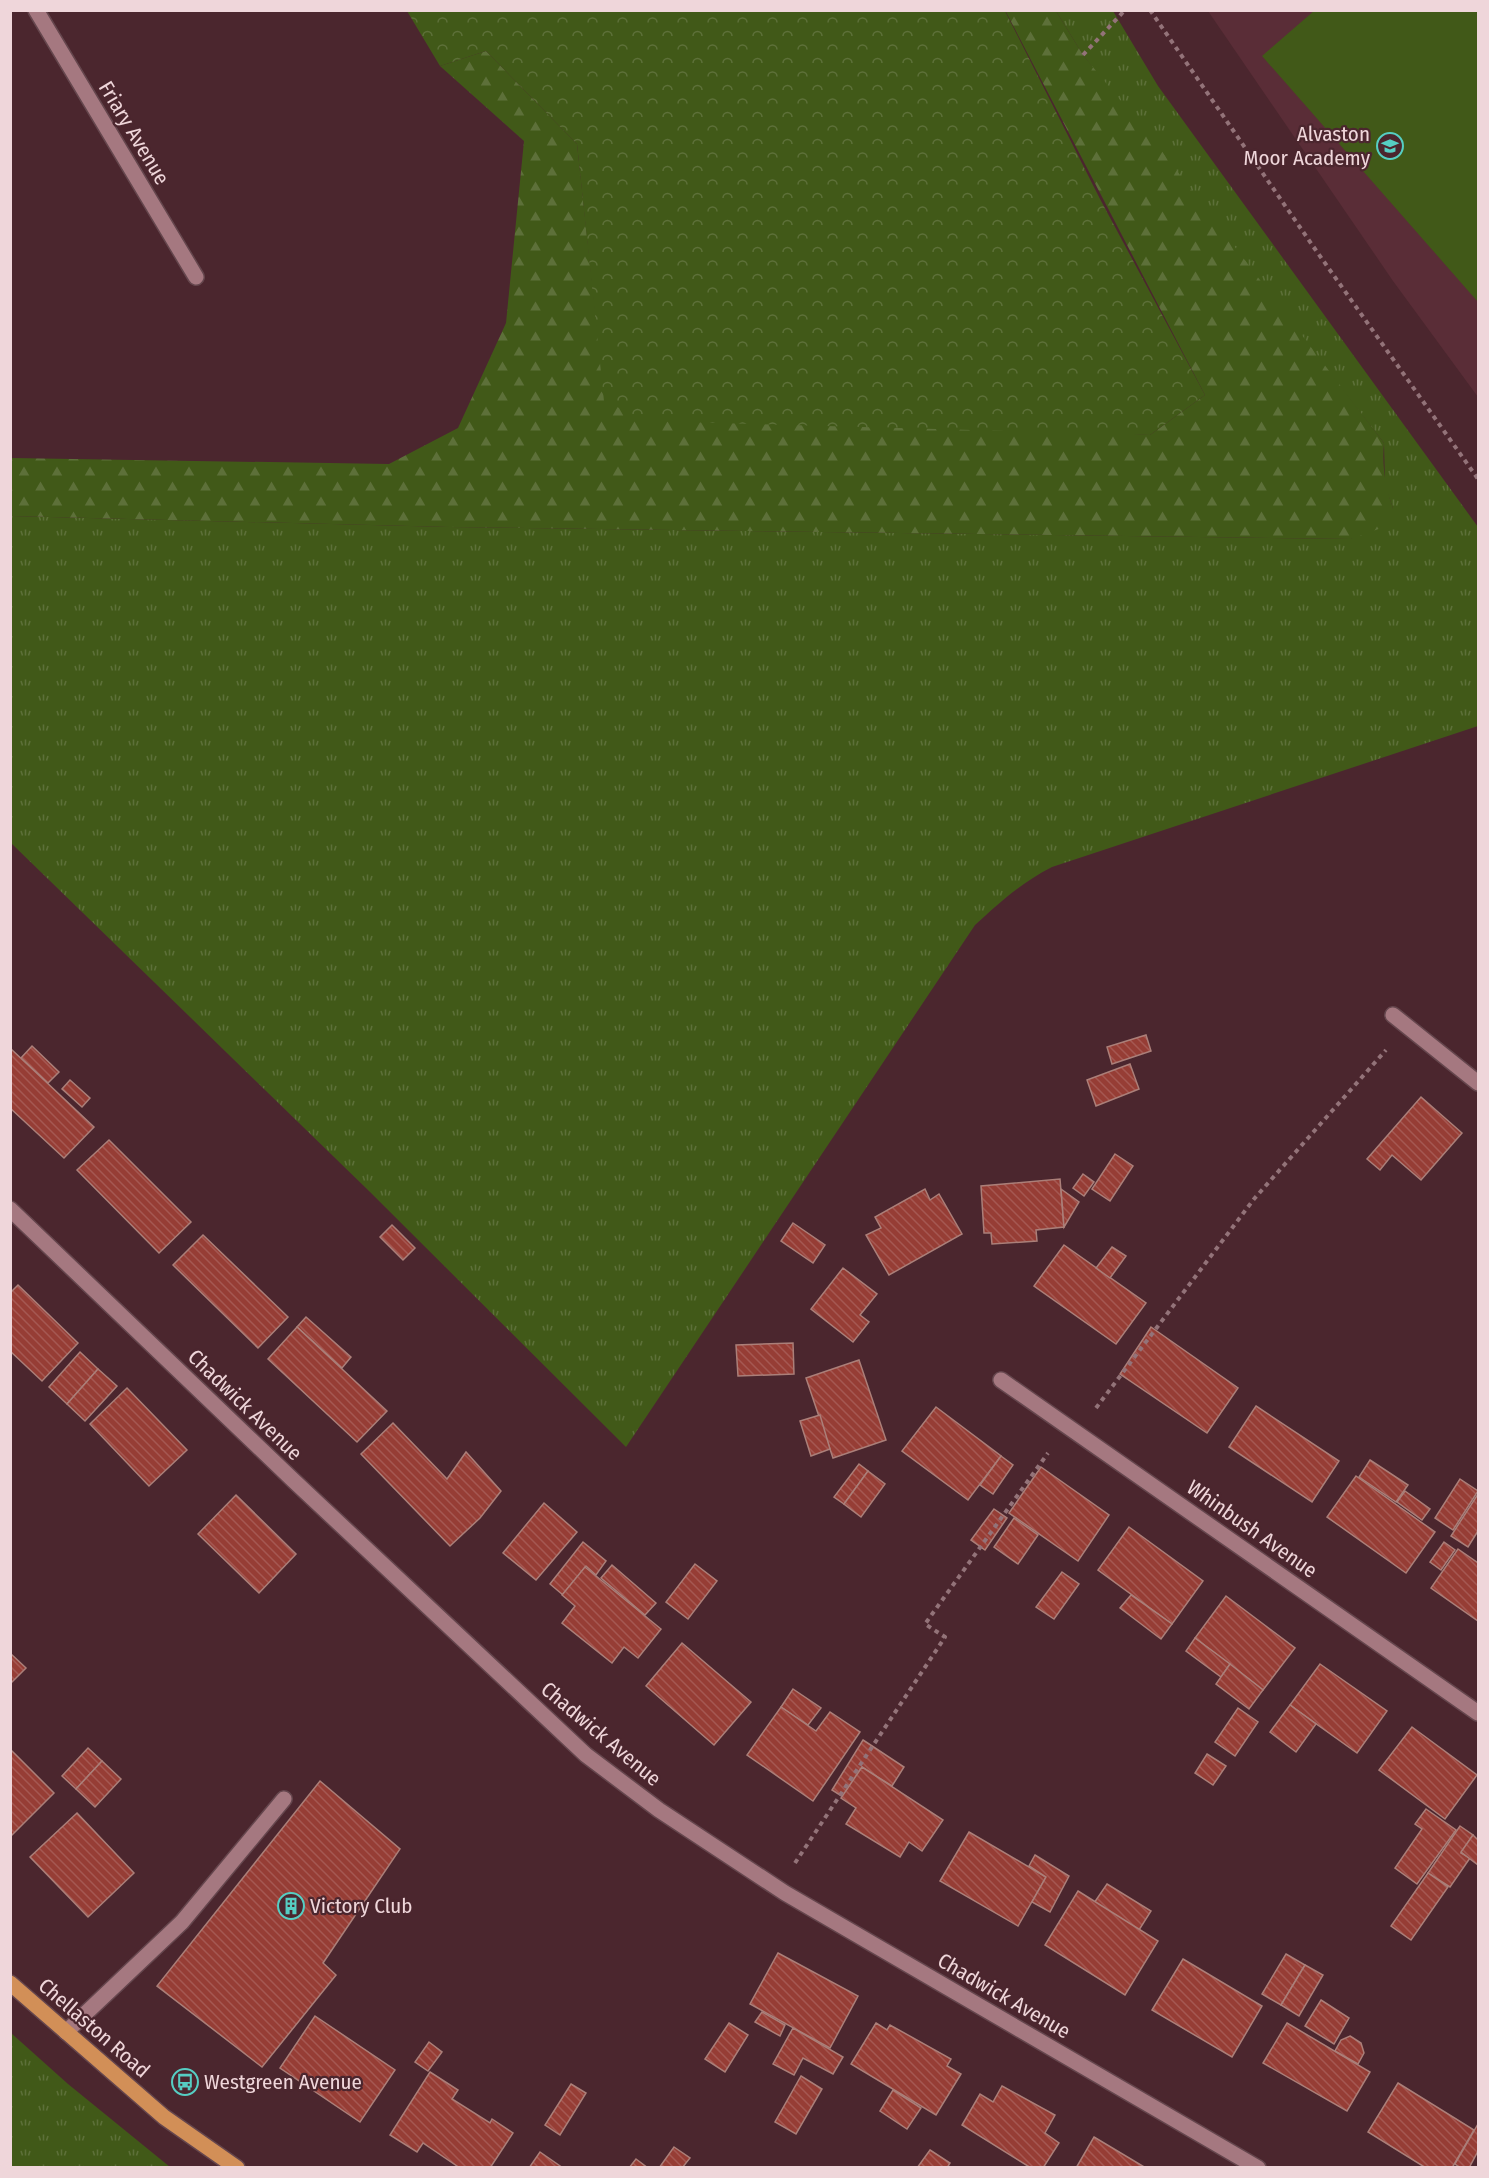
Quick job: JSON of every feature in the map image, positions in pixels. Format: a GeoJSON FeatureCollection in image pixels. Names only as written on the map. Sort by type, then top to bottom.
{"type":"FeatureCollection","features":[{"type":"Feature","properties":{"kind":"main road","name":"Chellaston Road"},"geometry":{"type":"LineString","coordinates":[[10,1983],[164,2117],[237,2168]]}},
{"type":"Feature","properties":{"kind":"street","name":"Friary Avenue"},"geometry":{"type":"LineString","coordinates":[[36,10],[196,277]]}},
{"type":"Feature","properties":{"kind":"street"},"geometry":{"type":"LineString","coordinates":[[1393,1016],[1479,1083]]}},
{"type":"Feature","properties":{"kind":"street","name":"Chadwick Avenue"},"geometry":{"type":"LineString","coordinates":[[10,1209],[310,1496],[586,1755],[659,1810],[778,1888],[1258,2168]]}},
{"type":"Feature","properties":{"kind":"street","name":"Whinbush Avenue"},"geometry":{"type":"LineString","coordinates":[[1001,1380],[1479,1713]]}},
{"type":"Feature","properties":{"kind":"street"},"geometry":{"type":"LineString","coordinates":[[66,2032],[182,1922],[284,1799]]}},
{"type":"Feature","properties":{"kind":"path"},"geometry":{"type":"LineString","coordinates":[[1083,55],[1125,10]]}},
{"type":"Feature","properties":{"kind":"path"},"geometry":{"type":"LineString","coordinates":[[1150,10],[1315,249],[1479,479]]}},
{"type":"Feature","properties":{"kind":"path"},"geometry":{"type":"LineString","coordinates":[[778,1888],[945,1637],[925,1624],[1073,1429],[1254,1199],[1407,1027]]}},
{"type":"Feature","properties":{"kind":"shaded area","name":"Alvaston Moor Academy"},"geometry":{"type":"Polygon","coordinates":[[[1208,11],[1478,11],[1478,397],[1393,281],[1208,11]]]}},
{"type":"Feature","properties":{"kind":"green space"},"geometry":{"type":"Polygon","coordinates":[[[1005,10],[1056,11],[1083,55],[1161,150],[1384,443],[1385,476],[1393,508],[1384,527],[1351,539],[449,527],[11,516],[11,458],[389,464],[458,428],[506,323],[524,141],[440,66],[486,51],[577,144],[605,401],[1150,435],[1205,395],[1005,10]]]}},
{"type":"Feature","properties":{"kind":"green space","name":"Alvaston Moor Academy"},"geometry":{"type":"Polygon","coordinates":[[[1315,10],[1478,11],[1478,302],[1262,56],[1315,10]]]}},
{"type":"Feature","properties":{"kind":"green space"},"geometry":{"type":"Polygon","coordinates":[[[407,11],[1005,11],[1100,199],[1205,395],[1150,435],[648,421],[604,401],[577,144],[486,51],[440,66],[407,11]]]}},
{"type":"Feature","properties":{"kind":"green space"},"geometry":{"type":"Polygon","coordinates":[[[1056,11],[1113,11],[1158,86],[1478,527],[1478,726],[1052,867],[1003,900],[975,925],[626,1447],[369,1191],[11,843],[10,516],[449,527],[1351,539],[1393,508],[1385,486],[1384,443],[1083,55],[1056,11]]]}},
{"type":"Feature","properties":{"kind":"green space"},"geometry":{"type":"Polygon","coordinates":[[[11,2033],[68,2084],[170,2167],[11,2167],[11,2033]]]}},
{"type":"Feature","properties":{"kind":"building"},"geometry":{"type":"Polygon","coordinates":[[[1146,1035],[1151,1051],[1112,1064],[1107,1047],[1146,1035]]]}},
{"type":"Feature","properties":{"kind":"building"},"geometry":{"type":"Polygon","coordinates":[[[32,1046],[59,1072],[48,1083],[21,1058],[32,1046]]]}},
{"type":"Feature","properties":{"kind":"building"},"geometry":{"type":"Polygon","coordinates":[[[10,1048],[94,1127],[64,1158],[10,1108],[10,1048]]]}},
{"type":"Feature","properties":{"kind":"building"},"geometry":{"type":"Polygon","coordinates":[[[1130,1064],[1139,1089],[1096,1106],[1087,1080],[1130,1064]]]}},
{"type":"Feature","properties":{"kind":"building"},"geometry":{"type":"Polygon","coordinates":[[[70,1080],[90,1098],[82,1107],[62,1089],[70,1080]]]}},
{"type":"Feature","properties":{"kind":"building"},"geometry":{"type":"Polygon","coordinates":[[[1421,1097],[1462,1133],[1421,1180],[1392,1155],[1380,1170],[1367,1159],[1421,1097]]]}},
{"type":"Feature","properties":{"kind":"building"},"geometry":{"type":"Polygon","coordinates":[[[109,1140],[191,1222],[159,1253],[77,1170],[109,1140]]]}},
{"type":"Feature","properties":{"kind":"building"},"geometry":{"type":"Polygon","coordinates":[[[1115,1154],[1133,1166],[1110,1201],[1092,1189],[1115,1154]]]}},
{"type":"Feature","properties":{"kind":"building"},"geometry":{"type":"Polygon","coordinates":[[[1083,1174],[1094,1182],[1084,1196],[1073,1188],[1083,1174]]]}},
{"type":"Feature","properties":{"kind":"building"},"geometry":{"type":"Polygon","coordinates":[[[1060,1179],[1064,1227],[1036,1230],[1037,1241],[992,1244],[991,1233],[984,1233],[981,1186],[1060,1179]]]}},
{"type":"Feature","properties":{"kind":"building"},"geometry":{"type":"Polygon","coordinates":[[[925,1189],[930,1200],[939,1194],[962,1234],[889,1275],[866,1235],[881,1228],[875,1217],[925,1189]]]}},
{"type":"Feature","properties":{"kind":"building"},"geometry":{"type":"Polygon","coordinates":[[[1061,1189],[1079,1202],[1064,1227],[1061,1189]]]}},
{"type":"Feature","properties":{"kind":"building"},"geometry":{"type":"Polygon","coordinates":[[[793,1223],[825,1245],[813,1263],[781,1241],[793,1223]]]}},
{"type":"Feature","properties":{"kind":"building"},"geometry":{"type":"Polygon","coordinates":[[[392,1225],[415,1248],[403,1260],[380,1237],[392,1225]]]}},
{"type":"Feature","properties":{"kind":"building"},"geometry":{"type":"Polygon","coordinates":[[[203,1235],[288,1317],[258,1348],[173,1265],[203,1235]]]}},
{"type":"Feature","properties":{"kind":"building"},"geometry":{"type":"Polygon","coordinates":[[[1064,1245],[1146,1303],[1116,1344],[1034,1286],[1064,1245]]]}},
{"type":"Feature","properties":{"kind":"building"},"geometry":{"type":"Polygon","coordinates":[[[1112,1247],[1126,1256],[1110,1278],[1096,1268],[1112,1247]]]}},
{"type":"Feature","properties":{"kind":"building"},"geometry":{"type":"Polygon","coordinates":[[[843,1268],[877,1294],[860,1315],[869,1322],[853,1342],[811,1309],[843,1268]]]}},
{"type":"Feature","properties":{"kind":"building"},"geometry":{"type":"Polygon","coordinates":[[[18,1285],[78,1343],[42,1381],[10,1351],[10,1293],[18,1285]]]}},
{"type":"Feature","properties":{"kind":"building"},"geometry":{"type":"Polygon","coordinates":[[[306,1317],[351,1357],[342,1368],[297,1327],[306,1317]]]}},
{"type":"Feature","properties":{"kind":"building"},"geometry":{"type":"Polygon","coordinates":[[[297,1327],[387,1411],[357,1442],[268,1359],[297,1327]]]}},
{"type":"Feature","properties":{"kind":"building"},"geometry":{"type":"Polygon","coordinates":[[[1151,1327],[1238,1388],[1207,1433],[1120,1374],[1151,1327]]]}},
{"type":"Feature","properties":{"kind":"building"},"geometry":{"type":"Polygon","coordinates":[[[793,1343],[794,1374],[738,1376],[736,1345],[793,1343]]]}},
{"type":"Feature","properties":{"kind":"building"},"geometry":{"type":"Polygon","coordinates":[[[80,1352],[98,1369],[67,1404],[49,1387],[80,1352]]]}},
{"type":"Feature","properties":{"kind":"building"},"geometry":{"type":"Polygon","coordinates":[[[859,1360],[886,1440],[833,1458],[806,1378],[859,1360]]]}},
{"type":"Feature","properties":{"kind":"building"},"geometry":{"type":"Polygon","coordinates":[[[98,1369],[117,1386],[85,1421],[67,1404],[98,1369]]]}},
{"type":"Feature","properties":{"kind":"building"},"geometry":{"type":"Polygon","coordinates":[[[127,1388],[187,1450],[149,1486],[90,1424],[127,1388]]]}},
{"type":"Feature","properties":{"kind":"building"},"geometry":{"type":"Polygon","coordinates":[[[1256,1406],[1339,1461],[1312,1502],[1229,1447],[1256,1406]]]}},
{"type":"Feature","properties":{"kind":"building"},"geometry":{"type":"Polygon","coordinates":[[[936,1407],[1001,1456],[968,1500],[902,1451],[936,1407]]]}},
{"type":"Feature","properties":{"kind":"building"},"geometry":{"type":"Polygon","coordinates":[[[820,1415],[830,1449],[811,1456],[800,1421],[820,1415]]]}},
{"type":"Feature","properties":{"kind":"building"},"geometry":{"type":"Polygon","coordinates":[[[393,1423],[447,1479],[466,1452],[501,1491],[480,1518],[450,1546],[361,1454],[393,1423]]]}},
{"type":"Feature","properties":{"kind":"building"},"geometry":{"type":"Polygon","coordinates":[[[1001,1456],[1013,1465],[993,1494],[980,1485],[1001,1456]]]}},
{"type":"Feature","properties":{"kind":"building"},"geometry":{"type":"Polygon","coordinates":[[[1370,1460],[1408,1485],[1396,1502],[1359,1477],[1370,1460]]]}},
{"type":"Feature","properties":{"kind":"building"},"geometry":{"type":"Polygon","coordinates":[[[859,1464],[868,1471],[844,1504],[834,1497],[859,1464]]]}},
{"type":"Feature","properties":{"kind":"building"},"geometry":{"type":"Polygon","coordinates":[[[1041,1467],[1109,1515],[1078,1561],[1009,1513],[1041,1467]]]}},
{"type":"Feature","properties":{"kind":"building"},"geometry":{"type":"Polygon","coordinates":[[[868,1471],[885,1484],[861,1517],[844,1504],[868,1471]]]}},
{"type":"Feature","properties":{"kind":"building"},"geometry":{"type":"Polygon","coordinates":[[[1356,1476],[1435,1532],[1406,1573],[1327,1517],[1356,1476]]]}},
{"type":"Feature","properties":{"kind":"building"},"geometry":{"type":"Polygon","coordinates":[[[1460,1479],[1478,1491],[1453,1530],[1435,1518],[1460,1479]]]}},
{"type":"Feature","properties":{"kind":"building"},"geometry":{"type":"Polygon","coordinates":[[[1405,1491],[1430,1509],[1422,1520],[1397,1502],[1405,1491]]]}},
{"type":"Feature","properties":{"kind":"building"},"geometry":{"type":"Polygon","coordinates":[[[1478,1494],[1478,1531],[1468,1547],[1451,1536],[1478,1494]]]}},
{"type":"Feature","properties":{"kind":"building"},"geometry":{"type":"Polygon","coordinates":[[[236,1495],[296,1554],[259,1593],[198,1534],[236,1495]]]}},
{"type":"Feature","properties":{"kind":"building"},"geometry":{"type":"Polygon","coordinates":[[[544,1503],[577,1532],[536,1580],[503,1553],[544,1503]]]}},
{"type":"Feature","properties":{"kind":"building"},"geometry":{"type":"Polygon","coordinates":[[[994,1509],[1007,1518],[985,1550],[971,1540],[994,1509]]]}},
{"type":"Feature","properties":{"kind":"building"},"geometry":{"type":"Polygon","coordinates":[[[1014,1518],[1038,1535],[1018,1564],[994,1547],[1014,1518]]]}},
{"type":"Feature","properties":{"kind":"building"},"geometry":{"type":"Polygon","coordinates":[[[1129,1527],[1203,1581],[1172,1624],[1098,1570],[1129,1527]]]}},
{"type":"Feature","properties":{"kind":"building"},"geometry":{"type":"Polygon","coordinates":[[[583,1542],[606,1561],[596,1575],[586,1566],[563,1595],[550,1584],[583,1542]]]}},
{"type":"Feature","properties":{"kind":"building"},"geometry":{"type":"Polygon","coordinates":[[[1444,1542],[1455,1550],[1441,1570],[1430,1562],[1444,1542]]]}},
{"type":"Feature","properties":{"kind":"building"},"geometry":{"type":"Polygon","coordinates":[[[1458,1549],[1478,1563],[1478,1621],[1431,1588],[1458,1549]]]}},
{"type":"Feature","properties":{"kind":"building"},"geometry":{"type":"Polygon","coordinates":[[[695,1564],[717,1581],[688,1619],[666,1602],[695,1564]]]}},
{"type":"Feature","properties":{"kind":"building"},"geometry":{"type":"Polygon","coordinates":[[[612,1565],[656,1603],[645,1615],[601,1578],[612,1565]]]}},
{"type":"Feature","properties":{"kind":"building"},"geometry":{"type":"Polygon","coordinates":[[[585,1567],[661,1629],[638,1658],[624,1647],[612,1663],[562,1623],[575,1606],[562,1595],[585,1567]]]}},
{"type":"Feature","properties":{"kind":"building"},"geometry":{"type":"Polygon","coordinates":[[[1062,1572],[1079,1584],[1054,1619],[1036,1607],[1062,1572]]]}},
{"type":"Feature","properties":{"kind":"building"},"geometry":{"type":"Polygon","coordinates":[[[1131,1595],[1172,1624],[1161,1639],[1120,1608],[1131,1595]]]}},
{"type":"Feature","properties":{"kind":"building"},"geometry":{"type":"Polygon","coordinates":[[[1226,1596],[1295,1648],[1263,1690],[1195,1638],[1226,1596]]]}},
{"type":"Feature","properties":{"kind":"building"},"geometry":{"type":"Polygon","coordinates":[[[1195,1638],[1230,1664],[1221,1677],[1186,1651],[1195,1638]]]}},
{"type":"Feature","properties":{"kind":"building"},"geometry":{"type":"Polygon","coordinates":[[[682,1643],[751,1702],[714,1745],[646,1686],[682,1643]]]}},
{"type":"Feature","properties":{"kind":"building"},"geometry":{"type":"Polygon","coordinates":[[[10,1653],[26,1668],[10,1684],[10,1653]]]}},
{"type":"Feature","properties":{"kind":"building"},"geometry":{"type":"Polygon","coordinates":[[[1230,1664],[1263,1690],[1249,1709],[1216,1684],[1230,1664]]]}},
{"type":"Feature","properties":{"kind":"building"},"geometry":{"type":"Polygon","coordinates":[[[1320,1664],[1387,1711],[1357,1753],[1290,1705],[1320,1664]]]}},
{"type":"Feature","properties":{"kind":"building"},"geometry":{"type":"Polygon","coordinates":[[[793,1689],[821,1708],[808,1725],[781,1707],[793,1689]]]}},
{"type":"Feature","properties":{"kind":"building"},"geometry":{"type":"Polygon","coordinates":[[[1290,1705],[1316,1724],[1296,1752],[1270,1732],[1290,1705]]]}},
{"type":"Feature","properties":{"kind":"building"},"geometry":{"type":"Polygon","coordinates":[[[781,1707],[816,1731],[830,1712],[860,1732],[813,1801],[747,1755],[781,1707]]]}},
{"type":"Feature","properties":{"kind":"building"},"geometry":{"type":"Polygon","coordinates":[[[1238,1708],[1258,1722],[1235,1756],[1215,1742],[1238,1708]]]}},
{"type":"Feature","properties":{"kind":"building"},"geometry":{"type":"Polygon","coordinates":[[[1412,1727],[1477,1775],[1445,1819],[1379,1770],[1412,1727]]]}},
{"type":"Feature","properties":{"kind":"building"},"geometry":{"type":"Polygon","coordinates":[[[863,1740],[904,1767],[892,1786],[862,1767],[843,1797],[832,1790],[863,1740]]]}},
{"type":"Feature","properties":{"kind":"building"},"geometry":{"type":"Polygon","coordinates":[[[88,1748],[102,1761],[76,1789],[62,1776],[88,1748]]]}},
{"type":"Feature","properties":{"kind":"building"},"geometry":{"type":"Polygon","coordinates":[[[10,1749],[54,1793],[10,1837],[10,1749]]]}},
{"type":"Feature","properties":{"kind":"building"},"geometry":{"type":"Polygon","coordinates":[[[1207,1754],[1226,1766],[1213,1785],[1195,1773],[1207,1754]]]}},
{"type":"Feature","properties":{"kind":"building"},"geometry":{"type":"Polygon","coordinates":[[[102,1761],[121,1779],[95,1807],[76,1789],[102,1761]]]}},
{"type":"Feature","properties":{"kind":"building"},"geometry":{"type":"Polygon","coordinates":[[[862,1767],[943,1820],[922,1851],[909,1842],[900,1857],[846,1824],[856,1808],[841,1798],[862,1767]]]}},
{"type":"Feature","properties":{"kind":"building","name":"Victory Club"},"geometry":{"type":"Polygon","coordinates":[[[320,1781],[400,1849],[323,1963],[336,1975],[262,2067],[157,1986],[320,1781]]]}},
{"type":"Feature","properties":{"kind":"building"},"geometry":{"type":"Polygon","coordinates":[[[1426,1809],[1456,1830],[1417,1884],[1395,1868],[1422,1829],[1415,1824],[1426,1809]]]}},
{"type":"Feature","properties":{"kind":"building"},"geometry":{"type":"Polygon","coordinates":[[[77,1813],[134,1873],[88,1917],[30,1857],[77,1813]]]}},
{"type":"Feature","properties":{"kind":"building"},"geometry":{"type":"Polygon","coordinates":[[[1460,1826],[1473,1835],[1461,1853],[1470,1858],[1450,1887],[1428,1873],[1460,1826]]]}},
{"type":"Feature","properties":{"kind":"building"},"geometry":{"type":"Polygon","coordinates":[[[969,1832],[1046,1877],[1018,1926],[940,1881],[969,1832]]]}},
{"type":"Feature","properties":{"kind":"building"},"geometry":{"type":"Polygon","coordinates":[[[1473,1835],[1478,1840],[1478,1865],[1461,1852],[1473,1835]]]}},
{"type":"Feature","properties":{"kind":"building"},"geometry":{"type":"Polygon","coordinates":[[[1035,1855],[1069,1876],[1050,1912],[1032,1902],[1046,1877],[1029,1866],[1035,1855]]]}},
{"type":"Feature","properties":{"kind":"building"},"geometry":{"type":"Polygon","coordinates":[[[1428,1873],[1448,1887],[1411,1940],[1391,1926],[1428,1873]]]}},
{"type":"Feature","properties":{"kind":"building"},"geometry":{"type":"Polygon","coordinates":[[[1107,1884],[1151,1911],[1139,1930],[1094,1903],[1107,1884]]]}},
{"type":"Feature","properties":{"kind":"building"},"geometry":{"type":"Polygon","coordinates":[[[1078,1891],[1158,1941],[1125,1995],[1045,1945],[1078,1891]]]}},
{"type":"Feature","properties":{"kind":"building"},"geometry":{"type":"Polygon","coordinates":[[[778,1953],[858,1996],[830,2048],[750,2004],[778,1953]]]}},
{"type":"Feature","properties":{"kind":"building"},"geometry":{"type":"Polygon","coordinates":[[[1286,1954],[1305,1965],[1281,2005],[1262,1994],[1286,1954]]]}},
{"type":"Feature","properties":{"kind":"building"},"geometry":{"type":"Polygon","coordinates":[[[1183,1959],[1262,2006],[1232,2057],[1152,2010],[1183,1959]]]}},
{"type":"Feature","properties":{"kind":"building"},"geometry":{"type":"Polygon","coordinates":[[[1305,1965],[1323,1975],[1299,2016],[1281,2005],[1305,1965]]]}},
{"type":"Feature","properties":{"kind":"building"},"geometry":{"type":"Polygon","coordinates":[[[1321,2000],[1349,2018],[1334,2044],[1305,2026],[1321,2000]]]}},
{"type":"Feature","properties":{"kind":"building"},"geometry":{"type":"Polygon","coordinates":[[[762,2012],[785,2025],[780,2036],[755,2022],[762,2012]]]}},
{"type":"Feature","properties":{"kind":"building"},"geometry":{"type":"Polygon","coordinates":[[[315,2016],[395,2070],[360,2122],[280,2068],[315,2016]]]}},
{"type":"Feature","properties":{"kind":"building"},"geometry":{"type":"Polygon","coordinates":[[[729,2023],[748,2035],[725,2072],[705,2059],[729,2023]]]}},
{"type":"Feature","properties":{"kind":"building"},"geometry":{"type":"Polygon","coordinates":[[[876,2023],[887,2030],[890,2025],[951,2059],[947,2066],[961,2074],[936,2115],[851,2064],[876,2023]]]}},
{"type":"Feature","properties":{"kind":"building"},"geometry":{"type":"Polygon","coordinates":[[[1287,2023],[1370,2072],[1347,2111],[1263,2063],[1287,2023]]]}},
{"type":"Feature","properties":{"kind":"building"},"geometry":{"type":"Polygon","coordinates":[[[793,2028],[843,2057],[833,2074],[803,2058],[794,2075],[773,2064],[793,2028]]]}},
{"type":"Feature","properties":{"kind":"building"},"geometry":{"type":"Polygon","coordinates":[[[1350,2036],[1361,2043],[1364,2053],[1358,2064],[1335,2051],[1341,2040],[1350,2036]]]}},
{"type":"Feature","properties":{"kind":"building"},"geometry":{"type":"Polygon","coordinates":[[[429,2042],[442,2052],[428,2071],[415,2062],[429,2042]]]}},
{"type":"Feature","properties":{"kind":"building"},"geometry":{"type":"Polygon","coordinates":[[[430,2072],[458,2090],[452,2099],[490,2123],[492,2119],[513,2133],[490,2168],[460,2168],[423,2143],[417,2152],[390,2135],[430,2072]]]}},
{"type":"Feature","properties":{"kind":"building"},"geometry":{"type":"Polygon","coordinates":[[[801,2076],[822,2089],[796,2134],[775,2122],[801,2076]]]}},
{"type":"Feature","properties":{"kind":"building"},"geometry":{"type":"Polygon","coordinates":[[[1398,2083],[1474,2130],[1452,2168],[1426,2168],[1368,2132],[1398,2083]]]}},
{"type":"Feature","properties":{"kind":"building"},"geometry":{"type":"Polygon","coordinates":[[[571,2084],[586,2093],[560,2135],[545,2125],[571,2084]]]}},
{"type":"Feature","properties":{"kind":"building"},"geometry":{"type":"Polygon","coordinates":[[[1002,2086],[1055,2115],[1045,2133],[1059,2143],[1043,2168],[1031,2168],[962,2125],[980,2094],[993,2102],[1002,2086]]]}},
{"type":"Feature","properties":{"kind":"building"},"geometry":{"type":"Polygon","coordinates":[[[893,2090],[921,2108],[907,2129],[880,2111],[893,2090]]]}},
{"type":"Feature","properties":{"kind":"building"},"geometry":{"type":"Polygon","coordinates":[[[1478,2124],[1478,2151],[1469,2168],[1461,2168],[1455,2164],[1478,2124]]]}},
{"type":"Feature","properties":{"kind":"building"},"geometry":{"type":"Polygon","coordinates":[[[1094,2137],[1146,2168],[1076,2168],[1094,2137]]]}},
{"type":"Feature","properties":{"kind":"building"},"geometry":{"type":"Polygon","coordinates":[[[674,2147],[690,2158],[682,2168],[659,2168],[674,2147]]]}},
{"type":"Feature","properties":{"kind":"building"},"geometry":{"type":"Polygon","coordinates":[[[930,2150],[950,2163],[947,2168],[917,2168],[930,2150]]]}},
{"type":"Feature","properties":{"kind":"building"},"geometry":{"type":"Polygon","coordinates":[[[540,2152],[563,2168],[529,2168],[540,2152]]]}},
{"type":"Feature","properties":{"kind":"building"},"geometry":{"type":"Polygon","coordinates":[[[636,2159],[648,2168],[629,2168],[636,2159]]]}},
{"type":"Feature","properties":{"kind":"place","name":"Alvaston Moor Academy"},"geometry":{"type":"Point","coordinates":[1390,146]}},
{"type":"Feature","properties":{"kind":"place","name":"Victory Club"},"geometry":{"type":"Point","coordinates":[291,1906]}},
{"type":"Feature","properties":{"kind":"place","name":"Westgreen Avenue"},"geometry":{"type":"Point","coordinates":[185,2082]}}]}
